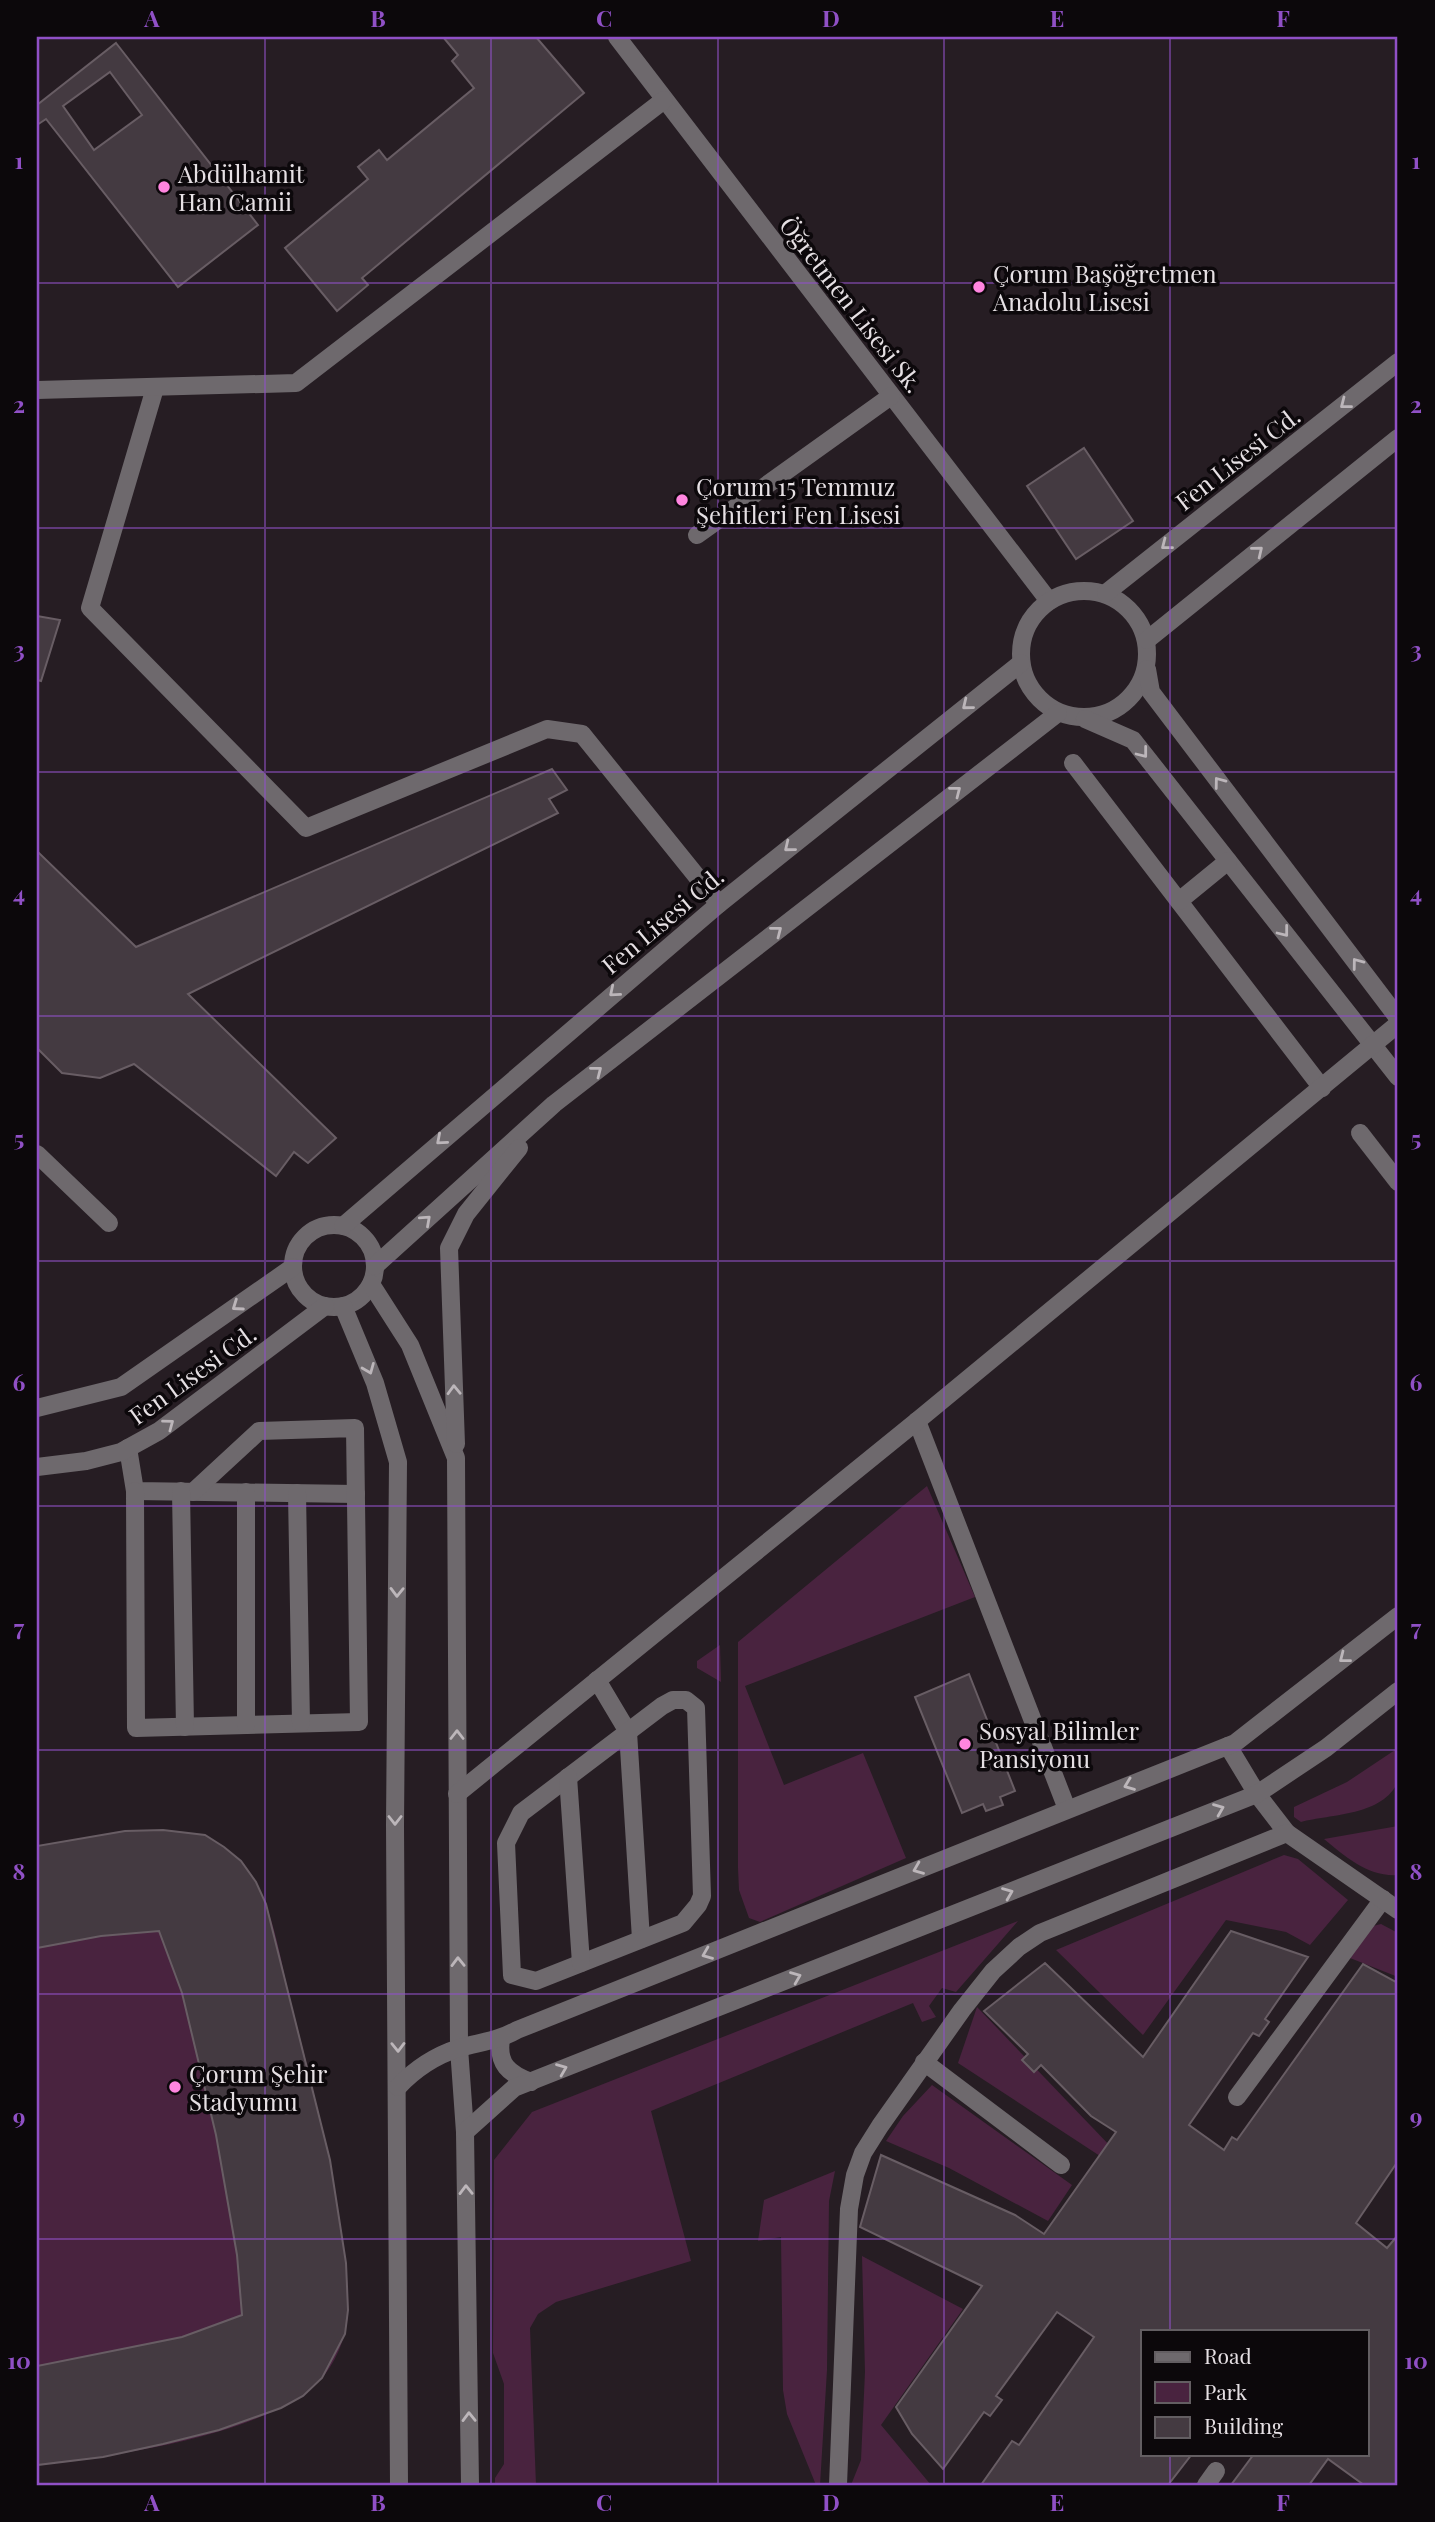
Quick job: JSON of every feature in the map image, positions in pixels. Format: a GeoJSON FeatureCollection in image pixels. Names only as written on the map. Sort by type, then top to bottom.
{"type":"FeatureCollection","features":[{"type":"Feature","properties":{"kind":"street","name":"Öğretmen Lisesi Sk."},"geometry":{"type":"LineString","coordinates":[[617,37],[1049,601]]}},
{"type":"Feature","properties":{"kind":"street"},"geometry":{"type":"LineString","coordinates":[[37,390],[296,383],[664,100]]}},
{"type":"Feature","properties":{"kind":"street","name":"Fen Lisesi Cd."},"geometry":{"type":"LineString","coordinates":[[1106,593],[1398,362]]}},
{"type":"Feature","properties":{"kind":"street"},"geometry":{"type":"LineString","coordinates":[[155,388],[90,608],[306,828],[547,729],[582,734],[719,904]]}},
{"type":"Feature","properties":{"kind":"street"},"geometry":{"type":"LineString","coordinates":[[697,536],[891,396]]}},
{"type":"Feature","properties":{"kind":"street"},"geometry":{"type":"LineString","coordinates":[[1147,640],[1398,438]]}},
{"type":"Feature","properties":{"kind":"street"},"geometry":{"type":"LineString","coordinates":[[1398,1018],[1151,692],[1147,669],[1147,640],[1133,612],[1106,593],[1080,590],[1049,601],[1034,614],[1023,637],[1020,663],[1032,692],[1058,713],[1085,719],[1133,740],[1398,1077]]}},
{"type":"Feature","properties":{"kind":"street","name":"Fen Lisesi Cd."},"geometry":{"type":"LineString","coordinates":[[343,1226],[719,904],[1020,663]]}},
{"type":"Feature","properties":{"kind":"street"},"geometry":{"type":"LineString","coordinates":[[1085,719],[1113,712],[1135,694],[1147,669]]}},
{"type":"Feature","properties":{"kind":"street"},"geometry":{"type":"LineString","coordinates":[[375,1266],[554,1104],[1058,713]]}},
{"type":"Feature","properties":{"kind":"street"},"geometry":{"type":"LineString","coordinates":[[1073,763],[1322,1088]]}},
{"type":"Feature","properties":{"kind":"street"},"geometry":{"type":"LineString","coordinates":[[1179,901],[1228,860]]}},
{"type":"Feature","properties":{"kind":"street"},"geometry":{"type":"LineString","coordinates":[[457,1794],[1398,1024]]}},
{"type":"Feature","properties":{"kind":"street"},"geometry":{"type":"LineString","coordinates":[[470,2485],[465,2132],[459,2048],[456,1458],[449,1248],[466,1214],[554,1104]]}},
{"type":"Feature","properties":{"kind":"street"},"geometry":{"type":"LineString","coordinates":[[1360,1133],[1398,1182]]}},
{"type":"Feature","properties":{"kind":"street"},"geometry":{"type":"LineString","coordinates":[[37,1154],[109,1223]]}},
{"type":"Feature","properties":{"kind":"street"},"geometry":{"type":"LineString","coordinates":[[343,1226],[366,1240],[375,1266],[371,1284],[364,1294],[343,1306],[325,1307],[302,1292],[293,1267],[299,1243],[308,1234],[318,1228],[343,1226]]}},
{"type":"Feature","properties":{"kind":"street","name":"Fen Lisesi Cd."},"geometry":{"type":"LineString","coordinates":[[37,1408],[121,1387],[293,1267]]}},
{"type":"Feature","properties":{"kind":"street"},"geometry":{"type":"LineString","coordinates":[[371,1284],[411,1345],[456,1458]]}},
{"type":"Feature","properties":{"kind":"street"},"geometry":{"type":"LineString","coordinates":[[343,1306],[375,1383],[398,1462],[395,1825],[399,2485]]}},
{"type":"Feature","properties":{"kind":"street","name":"Fen Lisesi Cd."},"geometry":{"type":"LineString","coordinates":[[37,1467],[86,1461],[128,1448],[159,1431],[325,1307]]}},
{"type":"Feature","properties":{"kind":"street"},"geometry":{"type":"LineString","coordinates":[[917,1420],[1067,1809]]}},
{"type":"Feature","properties":{"kind":"street"},"geometry":{"type":"LineString","coordinates":[[128,1448],[135,1490],[136,1728],[359,1722],[355,1428],[260,1431],[187,1491]]}},
{"type":"Feature","properties":{"kind":"street"},"geometry":{"type":"LineString","coordinates":[[135,1490],[356,1494]]}},
{"type":"Feature","properties":{"kind":"street"},"geometry":{"type":"LineString","coordinates":[[185,1727],[187,1491]]}},
{"type":"Feature","properties":{"kind":"street"},"geometry":{"type":"LineString","coordinates":[[246,1492],[246,1725]]}},
{"type":"Feature","properties":{"kind":"street"},"geometry":{"type":"LineString","coordinates":[[297,1493],[301,1723]]}},
{"type":"Feature","properties":{"kind":"street"},"geometry":{"type":"LineString","coordinates":[[398,2087],[413,2071],[459,2048],[501,2039],[517,2030],[1228,1746],[1398,1616]]}},
{"type":"Feature","properties":{"kind":"street"},"geometry":{"type":"LineString","coordinates":[[597,1680],[628,1732],[641,1939]]}},
{"type":"Feature","properties":{"kind":"street"},"geometry":{"type":"LineString","coordinates":[[465,2132],[514,2088],[1257,1794],[1326,1748],[1398,1691]]}},
{"type":"Feature","properties":{"kind":"street"},"geometry":{"type":"LineString","coordinates":[[673,1700],[686,1700],[696,1708],[702,1896],[683,1923],[536,1981],[512,1975],[506,1843],[521,1813],[568,1777],[673,1700]]}},
{"type":"Feature","properties":{"kind":"street"},"geometry":{"type":"LineString","coordinates":[[1228,1746],[1257,1794],[1287,1833],[1398,1910]]}},
{"type":"Feature","properties":{"kind":"street"},"geometry":{"type":"LineString","coordinates":[[568,1777],[581,1963]]}},
{"type":"Feature","properties":{"kind":"street"},"geometry":{"type":"LineString","coordinates":[[838,2485],[849,2209],[855,2175],[863,2153],[924,2062],[992,1971],[1040,1933],[1287,1833]]}},
{"type":"Feature","properties":{"kind":"street"},"geometry":{"type":"LineString","coordinates":[[1237,2097],[1383,1899]]}},
{"type":"Feature","properties":{"kind":"street"},"geometry":{"type":"LineString","coordinates":[[501,2039],[499,2054],[502,2064],[510,2072],[531,2082]]}},
{"type":"Feature","properties":{"kind":"street"},"geometry":{"type":"LineString","coordinates":[[924,2062],[1061,2165]]}},
{"type":"Feature","properties":{"kind":"green space"},"geometry":{"type":"Polygon","coordinates":[[[927,1486],[975,1597],[745,1686],[784,1785],[863,1753],[906,1858],[760,1922],[749,1918],[739,1890],[738,1868],[738,1642],[927,1486]]]}},
{"type":"Feature","properties":{"kind":"green space"},"geometry":{"type":"Polygon","coordinates":[[[720,1645],[721,1682],[697,1668],[697,1661],[720,1645]]]}},
{"type":"Feature","properties":{"kind":"green space"},"geometry":{"type":"Polygon","coordinates":[[[1398,1748],[1398,1781],[1381,1801],[1341,1815],[1301,1822],[1294,1817],[1294,1807],[1347,1782],[1398,1748]]]}},
{"type":"Feature","properties":{"kind":"green space"},"geometry":{"type":"Polygon","coordinates":[[[1398,1826],[1398,1875],[1367,1869],[1324,1839],[1398,1826]]]}},
{"type":"Feature","properties":{"kind":"green space","name":"Çorum Şehir Stadyumu"},"geometry":{"type":"Polygon","coordinates":[[[163,1830],[204,1837],[231,1852],[251,1874],[267,1908],[330,2165],[347,2276],[346,2328],[337,2355],[322,2378],[297,2398],[265,2415],[188,2440],[106,2456],[37,2465],[37,1846],[125,1831],[163,1830]]]}},
{"type":"Feature","properties":{"kind":"green space"},"geometry":{"type":"Polygon","coordinates":[[[1284,1855],[1298,1859],[1348,1900],[1310,1945],[1286,1932],[1226,1920],[1143,2035],[1056,1950],[1284,1855]]]}},
{"type":"Feature","properties":{"kind":"green space"},"geometry":{"type":"Polygon","coordinates":[[[1018,1921],[956,1992],[942,1988],[929,2006],[936,2017],[922,2022],[913,2003],[651,2111],[691,2261],[556,2302],[538,2314],[530,2328],[536,2485],[495,2485],[495,2478],[504,2464],[504,2384],[493,2353],[494,2160],[532,2112],[1018,1921]]]}},
{"type":"Feature","properties":{"kind":"green space"},"geometry":{"type":"Polygon","coordinates":[[[1381,1924],[1398,1933],[1398,1977],[1350,1958],[1373,1926],[1381,1924]]]}},
{"type":"Feature","properties":{"kind":"green space"},"geometry":{"type":"Polygon","coordinates":[[[977,2007],[1113,2149],[1100,2156],[958,2063],[977,2007]]]}},
{"type":"Feature","properties":{"kind":"green space"},"geometry":{"type":"Polygon","coordinates":[[[932,2085],[1072,2185],[1048,2221],[949,2168],[886,2141],[903,2116],[932,2085]]]}},
{"type":"Feature","properties":{"kind":"green space"},"geometry":{"type":"Polygon","coordinates":[[[835,2171],[829,2201],[827,2370],[820,2485],[816,2485],[787,2414],[783,2390],[781,2237],[758,2241],[764,2200],[835,2171]]]}},
{"type":"Feature","properties":{"kind":"green space"},"geometry":{"type":"Polygon","coordinates":[[[862,2256],[963,2309],[881,2425],[931,2485],[851,2485],[861,2460],[865,2372],[862,2256]]]}},
{"type":"Feature","properties":{"kind":"building"},"geometry":{"type":"Polygon","coordinates":[[[443,37],[536,37],[584,93],[362,278],[368,285],[337,311],[285,248],[368,179],[358,167],[379,150],[387,160],[474,88],[452,61],[458,55],[443,37]]]}},
{"type":"Feature","properties":{"kind":"building","name":"Abdülhamit Han Camii"},"geometry":{"type":"Polygon","coordinates":[[[116,43],[258,225],[178,287],[46,119],[37,125],[37,105],[116,43]],[[110,72],[63,106],[94,150],[142,115],[110,72]]]}},
{"type":"Feature","properties":{"kind":"building"},"geometry":{"type":"Polygon","coordinates":[[[1084,448],[1133,521],[1076,559],[1027,486],[1084,448]]]}},
{"type":"Feature","properties":{"kind":"building"},"geometry":{"type":"Polygon","coordinates":[[[37,616],[60,620],[41,681],[37,680],[37,616]]]}},
{"type":"Feature","properties":{"kind":"building"},"geometry":{"type":"Polygon","coordinates":[[[552,769],[567,790],[549,799],[558,813],[188,994],[336,1138],[308,1163],[294,1152],[276,1176],[134,1064],[100,1078],[62,1073],[37,1048],[37,851],[136,947],[552,769]]]}},
{"type":"Feature","properties":{"kind":"building","name":"Sosyal Bilimler Pansiyonu"},"geometry":{"type":"Polygon","coordinates":[[[969,1674],[1015,1791],[1000,1797],[1003,1805],[986,1811],[983,1804],[962,1813],[915,1697],[969,1674]]]}},
{"type":"Feature","properties":{"kind":"building"},"geometry":{"type":"Polygon","coordinates":[[[163,1830],[205,1835],[224,1847],[241,1861],[256,1882],[266,1904],[330,2160],[346,2263],[348,2310],[345,2334],[322,2378],[303,2396],[281,2408],[219,2430],[163,2444],[103,2457],[37,2465],[37,2366],[182,2337],[242,2315],[237,2255],[216,2135],[182,1993],[159,1931],[101,1936],[37,1948],[37,1846],[125,1831],[163,1830]]]}},
{"type":"Feature","properties":{"kind":"building"},"geometry":{"type":"Polygon","coordinates":[[[1231,1931],[1308,1957],[1265,2019],[1269,2022],[1259,2036],[1253,2033],[1189,2125],[1224,2150],[1232,2137],[1237,2140],[1363,1964],[1398,1983],[1398,2161],[1356,2223],[1387,2248],[1398,2235],[1398,2485],[1364,2485],[1328,2459],[1309,2485],[1231,2485],[1253,2456],[1368,2456],[1368,2330],[1141,2330],[1141,2456],[1190,2456],[1168,2485],[981,2485],[1012,2441],[1019,2445],[1094,2337],[1057,2312],[996,2396],[1002,2400],[990,2416],[984,2412],[943,2469],[912,2434],[896,2407],[982,2286],[860,2227],[881,2155],[1015,2215],[1044,2234],[1116,2132],[1091,2116],[1041,2065],[1034,2072],[1022,2060],[1028,2054],[984,2011],[1045,1963],[1143,2057],[1231,1931]]]}},
{"type":"Feature","properties":{"kind":"place","name":"Abdülhamit Han Camii"},"geometry":{"type":"Point","coordinates":[164,187]}},
{"type":"Feature","properties":{"kind":"place","name":"Çorum Başöğretmen Anadolu Lisesi"},"geometry":{"type":"Point","coordinates":[979,287]}},
{"type":"Feature","properties":{"kind":"place","name":"Çorum 15 Temmuz Şehitleri Fen Lisesi"},"geometry":{"type":"Point","coordinates":[682,500]}},
{"type":"Feature","properties":{"kind":"place","name":"Sosyal Bilimler Pansiyonu"},"geometry":{"type":"Point","coordinates":[965,1744]}},
{"type":"Feature","properties":{"kind":"place","name":"Çorum Şehir Stadyumu"},"geometry":{"type":"Point","coordinates":[175,2087]}}]}
